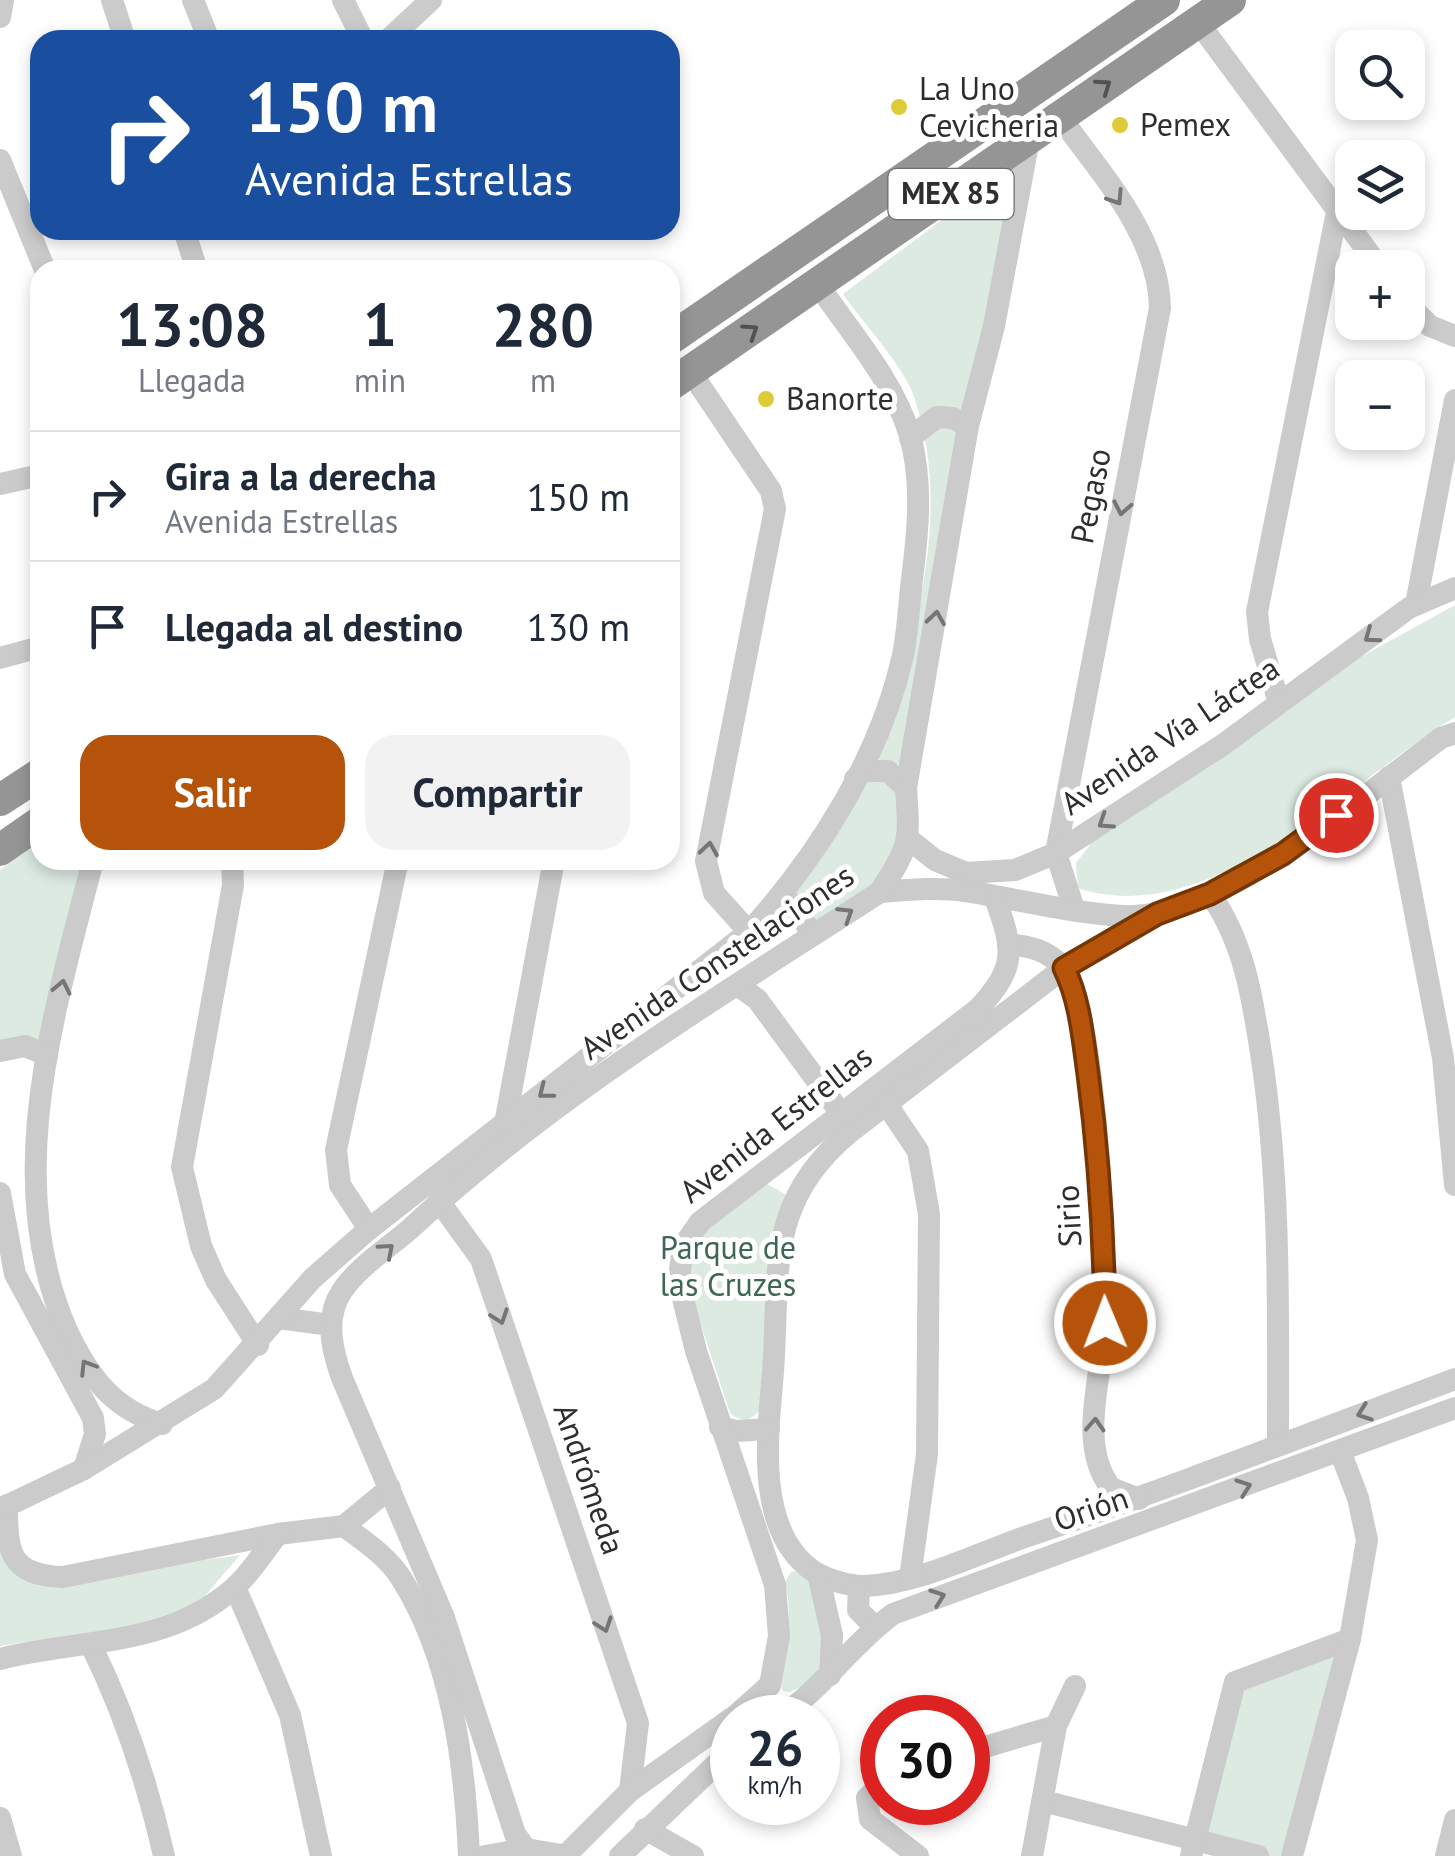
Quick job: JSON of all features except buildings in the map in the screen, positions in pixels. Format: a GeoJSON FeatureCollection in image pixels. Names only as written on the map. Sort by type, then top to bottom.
{"type":"FeatureCollection","features":[{"type":"Feature","properties":{"kind":"highway","name":"MEX 85"},"geometry":{"type":"LineString","coordinates":[[680,378],[1230,0]]}},
{"type":"Feature","properties":{"kind":"highway","name":"MEX 85"},"geometry":{"type":"LineString","coordinates":[[680,332],[1147,5]]}},
{"type":"Feature","properties":{"kind":"highway"},"geometry":{"type":"LineString","coordinates":[[0,800],[30,780]]}},
{"type":"Feature","properties":{"kind":"highway"},"geometry":{"type":"LineString","coordinates":[[0,850],[30,829]]}},
{"type":"Feature","properties":{"kind":"street"},"geometry":{"type":"LineString","coordinates":[[0,17],[3,0]]}},
{"type":"Feature","properties":{"kind":"street"},"geometry":{"type":"LineString","coordinates":[[112,0],[122,30]]}},
{"type":"Feature","properties":{"kind":"street"},"geometry":{"type":"LineString","coordinates":[[193,0],[205,30]]}},
{"type":"Feature","properties":{"kind":"street"},"geometry":{"type":"LineString","coordinates":[[343,0],[358,30]]}},
{"type":"Feature","properties":{"kind":"street"},"geometry":{"type":"LineString","coordinates":[[399,30],[431,0]]}},
{"type":"Feature","properties":{"kind":"street"},"geometry":{"type":"LineString","coordinates":[[1198,22],[1335,209]]}},
{"type":"Feature","properties":{"kind":"street","name":"Pegaso"},"geometry":{"type":"LineString","coordinates":[[1060,118],[1149,248],[1160,286],[1160,308],[1056,853],[1074,909]]}},
{"type":"Feature","properties":{"kind":"street"},"geometry":{"type":"LineString","coordinates":[[910,840],[906,788],[968,426],[994,326],[1029,139]]}},
{"type":"Feature","properties":{"kind":"street"},"geometry":{"type":"LineString","coordinates":[[0,160],[30,233]]}},
{"type":"Feature","properties":{"kind":"street"},"geometry":{"type":"LineString","coordinates":[[1280,703],[1260,639],[1257,612],[1335,222]]}},
{"type":"Feature","properties":{"kind":"street"},"geometry":{"type":"LineString","coordinates":[[1351,230],[1366,250]]}},
{"type":"Feature","properties":{"kind":"street","name":"Avenida Constelaciones"},"geometry":{"type":"LineString","coordinates":[[4,1507],[84,1469],[214,1389],[313,1278],[369,1229],[749,932],[784,893],[856,779],[884,716],[903,654],[920,520],[910,438],[876,368],[819,286]]}},
{"type":"Feature","properties":{"kind":"street"},"geometry":{"type":"LineString","coordinates":[[1425,321],[1455,336]]}},
{"type":"Feature","properties":{"kind":"street"},"geometry":{"type":"LineString","coordinates":[[680,378],[774,498],[772,535],[706,861],[714,894],[749,932]]}},
{"type":"Feature","properties":{"kind":"street"},"geometry":{"type":"LineString","coordinates":[[1416,604],[1455,400]]}},
{"type":"Feature","properties":{"kind":"street"},"geometry":{"type":"LineString","coordinates":[[910,438],[937,417],[954,418],[968,426]]}},
{"type":"Feature","properties":{"kind":"street"},"geometry":{"type":"LineString","coordinates":[[0,484],[30,477]]}},
{"type":"Feature","properties":{"kind":"street","name":"Avenida Vía Láctea"},"geometry":{"type":"LineString","coordinates":[[910,840],[935,860],[966,873],[1016,870],[1056,853],[1280,703],[1416,604],[1455,588]]}},
{"type":"Feature","properties":{"kind":"street"},"geometry":{"type":"LineString","coordinates":[[0,658],[30,650]]}},
{"type":"Feature","properties":{"kind":"street","name":"Avenida Estrellas"},"geometry":{"type":"LineString","coordinates":[[830,1675],[832,1635],[811,1569],[775,1508],[768,1428],[784,1232],[794,1196],[825,1153],[1064,968],[1157,914],[1210,894],[1283,854],[1455,733]]}},
{"type":"Feature","properties":{"kind":"street"},"geometry":{"type":"LineString","coordinates":[[856,779],[864,772],[888,772],[906,788]]}},
{"type":"Feature","properties":{"kind":"street"},"geometry":{"type":"LineString","coordinates":[[1389,777],[1443,1058],[1455,1185]]}},
{"type":"Feature","properties":{"kind":"street","name":"Avenida Constelaciones"},"geometry":{"type":"LineString","coordinates":[[330,1326],[342,1290],[439,1202],[660,1036],[880,892],[910,840]]}},
{"type":"Feature","properties":{"kind":"street"},"geometry":{"type":"LineString","coordinates":[[91,870],[47,1055],[31,1174],[40,1266],[60,1316],[95,1381],[120,1407],[162,1424]]}},
{"type":"Feature","properties":{"kind":"street"},"geometry":{"type":"LineString","coordinates":[[232,870],[233,885],[182,1167],[201,1246],[216,1280],[258,1344]]}},
{"type":"Feature","properties":{"kind":"street"},"geometry":{"type":"LineString","coordinates":[[369,1229],[340,1185],[336,1150],[396,870]]}},
{"type":"Feature","properties":{"kind":"street"},"geometry":{"type":"LineString","coordinates":[[505,1124],[552,870]]}},
{"type":"Feature","properties":{"kind":"street"},"geometry":{"type":"LineString","coordinates":[[880,892],[939,889],[1074,909]]}},
{"type":"Feature","properties":{"kind":"street"},"geometry":{"type":"LineString","coordinates":[[784,893],[814,934]]}},
{"type":"Feature","properties":{"kind":"street"},"geometry":{"type":"LineString","coordinates":[[1210,894],[1233,931],[1247,975],[1277,1171],[1278,1445]]}},
{"type":"Feature","properties":{"kind":"street"},"geometry":{"type":"LineString","coordinates":[[995,898],[1012,945],[1037,948],[1064,968]]}},
{"type":"Feature","properties":{"kind":"street","name":"Avenida Estrellas"},"geometry":{"type":"LineString","coordinates":[[1074,909],[1125,916],[1157,914]]}},
{"type":"Feature","properties":{"kind":"street","name":"Avenida Estrellas"},"geometry":{"type":"LineString","coordinates":[[770,1685],[779,1636],[775,1585],[696,1352],[678,1262],[700,1222],[978,1009],[1003,978],[1012,945]]}},
{"type":"Feature","properties":{"kind":"street","name":"Sirio"},"geometry":{"type":"LineString","coordinates":[[1064,968],[1084,1039],[1103,1209],[1105,1323],[1095,1458],[1111,1488],[1139,1499]]}},
{"type":"Feature","properties":{"kind":"street"},"geometry":{"type":"LineString","coordinates":[[737,984],[757,999],[840,1112]]}},
{"type":"Feature","properties":{"kind":"street"},"geometry":{"type":"LineString","coordinates":[[0,1051],[26,1046],[47,1055]]}},
{"type":"Feature","properties":{"kind":"street"},"geometry":{"type":"LineString","coordinates":[[887,1105],[918,1152],[929,1214],[928,1454],[910,1578]]}},
{"type":"Feature","properties":{"kind":"street"},"geometry":{"type":"LineString","coordinates":[[762,1174],[794,1196]]}},
{"type":"Feature","properties":{"kind":"street"},"geometry":{"type":"LineString","coordinates":[[0,1192],[15,1274],[93,1418],[95,1434],[84,1469]]}},
{"type":"Feature","properties":{"kind":"street","name":"Andrómeda"},"geometry":{"type":"LineString","coordinates":[[439,1202],[481,1259],[638,1724],[630,1790]]}},
{"type":"Feature","properties":{"kind":"street"},"geometry":{"type":"LineString","coordinates":[[278,1318],[330,1326],[342,1378],[443,1615],[516,1834],[526,1850]]}},
{"type":"Feature","properties":{"kind":"street","name":"Orión"},"geometry":{"type":"LineString","coordinates":[[811,1569],[859,1586],[910,1578],[1139,1499],[1455,1379]]}},
{"type":"Feature","properties":{"kind":"street","name":"Orión"},"geometry":{"type":"LineString","coordinates":[[807,1695],[830,1675],[857,1641],[910,1607],[1455,1408]]}},
{"type":"Feature","properties":{"kind":"street"},"geometry":{"type":"LineString","coordinates":[[720,1427],[736,1432],[768,1428]]}},
{"type":"Feature","properties":{"kind":"street"},"geometry":{"type":"LineString","coordinates":[[1292,1856],[1350,1639],[1366,1540],[1358,1498],[1340,1452]]}},
{"type":"Feature","properties":{"kind":"street"},"geometry":{"type":"LineString","coordinates":[[4,1507],[10,1552],[26,1572],[62,1577],[278,1534],[344,1526],[390,1488]]}},
{"type":"Feature","properties":{"kind":"street"},"geometry":{"type":"LineString","coordinates":[[344,1526],[376,1549],[400,1576],[423,1622],[460,1749],[469,1856]]}},
{"type":"Feature","properties":{"kind":"street"},"geometry":{"type":"LineString","coordinates":[[0,1659],[174,1627],[236,1587],[278,1534]]}},
{"type":"Feature","properties":{"kind":"street"},"geometry":{"type":"LineString","coordinates":[[775,1585],[788,1568],[811,1569]]}},
{"type":"Feature","properties":{"kind":"street"},"geometry":{"type":"LineString","coordinates":[[859,1586],[858,1610],[876,1627]]}},
{"type":"Feature","properties":{"kind":"street"},"geometry":{"type":"LineString","coordinates":[[236,1587],[290,1715],[321,1856]]}},
{"type":"Feature","properties":{"kind":"street"},"geometry":{"type":"LineString","coordinates":[[1193,1848],[1235,1682],[1350,1639]]}},
{"type":"Feature","properties":{"kind":"street"},"geometry":{"type":"LineString","coordinates":[[90,1644],[124,1712],[148,1784],[164,1856]]}},
{"type":"Feature","properties":{"kind":"street"},"geometry":{"type":"LineString","coordinates":[[759,1695],[770,1685],[776,1695]]}},
{"type":"Feature","properties":{"kind":"street"},"geometry":{"type":"LineString","coordinates":[[1032,1856],[1056,1726],[1075,1686]]}},
{"type":"Feature","properties":{"kind":"street"},"geometry":{"type":"LineString","coordinates":[[990,1746],[1056,1726]]}},
{"type":"Feature","properties":{"kind":"street"},"geometry":{"type":"LineString","coordinates":[[486,1856],[526,1850],[567,1856],[630,1790],[710,1734]]}},
{"type":"Feature","properties":{"kind":"street"},"geometry":{"type":"LineString","coordinates":[[592,1830],[602,1846],[620,1854],[710,1769]]}},
{"type":"Feature","properties":{"kind":"street"},"geometry":{"type":"LineString","coordinates":[[1043,1801],[1193,1848],[1258,1856]]}},
{"type":"Feature","properties":{"kind":"street"},"geometry":{"type":"LineString","coordinates":[[0,1818],[11,1856]]}},
{"type":"Feature","properties":{"kind":"street"},"geometry":{"type":"LineString","coordinates":[[1446,1856],[1455,1820]]}},
{"type":"Feature","properties":{"kind":"street"},"geometry":{"type":"LineString","coordinates":[[878,1825],[918,1856]]}},
{"type":"Feature","properties":{"kind":"street"},"geometry":{"type":"LineString","coordinates":[[646,1828],[693,1856]]}},
{"type":"Feature","properties":{"kind":"green space"},"geometry":{"type":"Polygon","coordinates":[[[1019,162],[899,765],[878,759],[924,578],[930,532],[925,440],[908,382],[843,294],[1019,162]]]}},
{"type":"Feature","properties":{"kind":"green space"},"geometry":{"type":"Polygon","coordinates":[[[1455,605],[1455,717],[1277,843],[1228,870],[1179,889],[1128,896],[1078,888],[1076,863],[1093,841],[1339,669],[1455,605]]]}},
{"type":"Feature","properties":{"kind":"green space"},"geometry":{"type":"Polygon","coordinates":[[[892,777],[907,824],[881,881],[818,922],[810,922],[792,884],[863,779],[892,777]]]}},
{"type":"Feature","properties":{"kind":"green space"},"geometry":{"type":"Polygon","coordinates":[[[30,848],[30,870],[79,870],[39,1045],[0,1047],[0,870],[30,848]]]}},
{"type":"Feature","properties":{"kind":"green space","name":"Parque de las Cruzes"},"geometry":{"type":"Polygon","coordinates":[[[767,1184],[785,1194],[786,1203],[762,1408],[751,1418],[743,1419],[730,1413],[685,1277],[691,1240],[767,1184]]]}},
{"type":"Feature","properties":{"kind":"green space"},"geometry":{"type":"Polygon","coordinates":[[[0,1513],[1,1531],[42,1582],[240,1555],[198,1604],[171,1620],[0,1646],[0,1513]]]}},
{"type":"Feature","properties":{"kind":"green space"},"geometry":{"type":"Polygon","coordinates":[[[805,1570],[822,1620],[824,1655],[807,1683],[789,1692],[783,1691],[780,1682],[789,1612],[784,1583],[791,1572],[805,1570]]]}},
{"type":"Feature","properties":{"kind":"green space"},"geometry":{"type":"Polygon","coordinates":[[[1350,1639],[1292,1856],[1258,1856],[1195,1839],[1235,1682],[1350,1639]]]}},
{"type":"Feature","properties":{"kind":"place","name":"La Uno Cevicheria"},"geometry":{"type":"Point","coordinates":[899,107]}},
{"type":"Feature","properties":{"kind":"place","name":"Pemex"},"geometry":{"type":"Point","coordinates":[1120,125]}},
{"type":"Feature","properties":{"kind":"place","name":"Banorte"},"geometry":{"type":"Point","coordinates":[766,399]}},
{"type":"Feature","properties":{"kind":"route"},"geometry":{"type":"LineString","coordinates":[[1105,1323],[1103,1209],[1094,1120],[1084,1039],[1064,968],[1157,914],[1210,894],[1283,854],[1336,815]]}}]}
